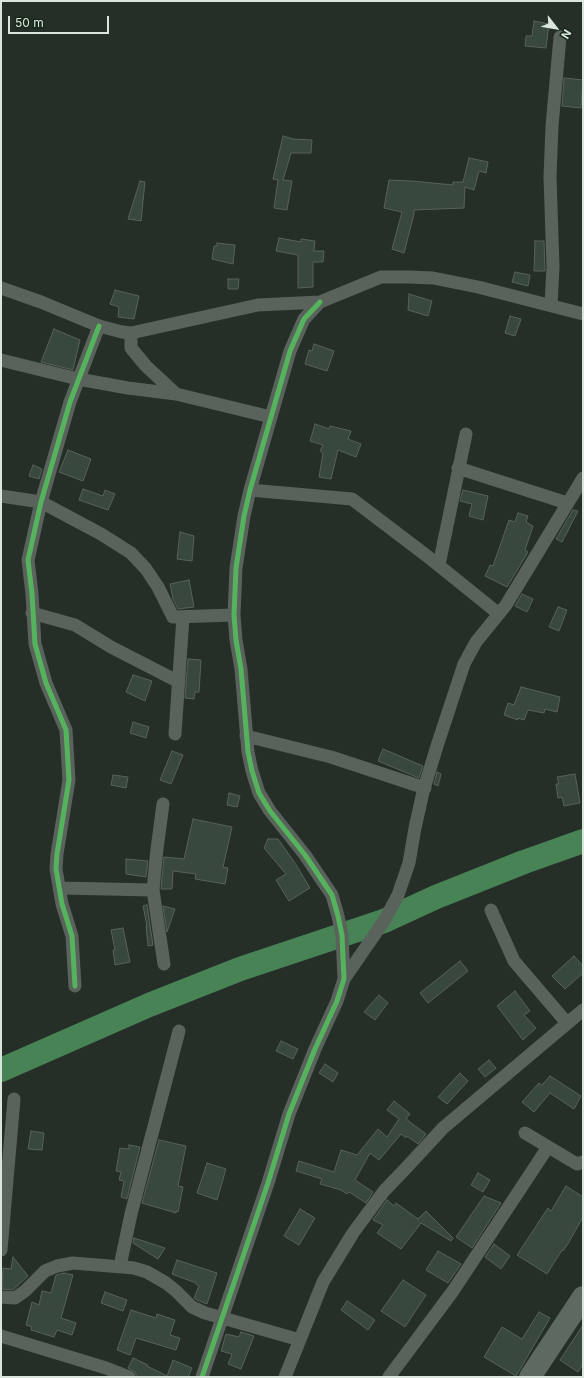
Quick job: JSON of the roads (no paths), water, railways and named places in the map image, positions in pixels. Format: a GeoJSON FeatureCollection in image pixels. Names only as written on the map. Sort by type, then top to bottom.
{"type":"FeatureCollection","features":[{"type":"Feature","properties":{"kind":"highway"},"geometry":{"type":"LineString","coordinates":[[530,1377],[583,1297]]}},
{"type":"Feature","properties":{"kind":"street"},"geometry":{"type":"LineString","coordinates":[[551,306],[553,267],[550,177],[552,126],[560,37]]}},
{"type":"Feature","properties":{"kind":"street"},"geometry":{"type":"LineString","coordinates":[[1,288],[41,302],[99,326],[131,333],[258,305],[320,302],[381,277],[433,278],[583,314]]}},
{"type":"Feature","properties":{"kind":"street"},"geometry":{"type":"LineString","coordinates":[[320,302],[304,319],[290,351],[250,490],[244,516],[236,568],[234,615],[236,640],[241,669],[246,736],[252,771],[259,793],[270,811],[304,855],[332,895],[342,935],[344,979]]}},
{"type":"Feature","properties":{"kind":"street"},"geometry":{"type":"LineString","coordinates":[[76,986],[72,936],[62,904],[56,869],[69,780],[66,730],[46,683],[35,644],[28,560],[41,502],[70,402],[99,326]]}},
{"type":"Feature","properties":{"kind":"street"},"geometry":{"type":"LineString","coordinates":[[131,333],[131,348],[146,366],[176,394]]}},
{"type":"Feature","properties":{"kind":"street"},"geometry":{"type":"LineString","coordinates":[[1,360],[128,388],[176,394],[271,417]]}},
{"type":"Feature","properties":{"kind":"street"},"geometry":{"type":"LineString","coordinates":[[439,565],[466,434]]}},
{"type":"Feature","properties":{"kind":"street"},"geometry":{"type":"LineString","coordinates":[[458,468],[567,503]]}},
{"type":"Feature","properties":{"kind":"street"},"geometry":{"type":"LineString","coordinates":[[202,1377],[223,1318],[289,1114],[312,1055],[337,1001],[344,979],[384,920],[398,895],[409,863],[424,788],[464,664],[476,642],[506,605],[583,478]]}},
{"type":"Feature","properties":{"kind":"street"},"geometry":{"type":"LineString","coordinates":[[250,490],[352,498],[439,565],[499,614]]}},
{"type":"Feature","properties":{"kind":"street"},"geometry":{"type":"LineString","coordinates":[[1,496],[41,502],[101,534],[131,553],[146,569],[158,587],[173,617],[234,615]]}},
{"type":"Feature","properties":{"kind":"street"},"geometry":{"type":"LineString","coordinates":[[32,613],[75,625],[111,647],[178,682]]}},
{"type":"Feature","properties":{"kind":"street"},"geometry":{"type":"LineString","coordinates":[[175,734],[183,617]]}},
{"type":"Feature","properties":{"kind":"street"},"geometry":{"type":"LineString","coordinates":[[246,736],[331,757],[424,788]]}},
{"type":"Feature","properties":{"kind":"street"},"geometry":{"type":"LineString","coordinates":[[163,804],[153,890],[164,964]]}},
{"type":"Feature","properties":{"kind":"street"},"geometry":{"type":"LineString","coordinates":[[60,888],[153,890]]}},
{"type":"Feature","properties":{"kind":"street"},"geometry":{"type":"LineString","coordinates":[[491,910],[514,961],[567,1023]]}},
{"type":"Feature","properties":{"kind":"street"},"geometry":{"type":"LineString","coordinates":[[285,1377],[323,1282],[353,1233],[384,1191],[443,1128],[583,1010]]}},
{"type":"Feature","properties":{"kind":"street"},"geometry":{"type":"LineString","coordinates":[[120,1266],[131,1214],[179,1031]]}},
{"type":"Feature","properties":{"kind":"street"},"geometry":{"type":"LineString","coordinates":[[1,1250],[14,1099]]}},
{"type":"Feature","properties":{"kind":"street"},"geometry":{"type":"LineString","coordinates":[[525,1133],[576,1164],[583,1162]]}},
{"type":"Feature","properties":{"kind":"street"},"geometry":{"type":"LineString","coordinates":[[389,1377],[453,1291],[548,1147]]}},
{"type":"Feature","properties":{"kind":"street"},"geometry":{"type":"LineString","coordinates":[[1,1297],[15,1298],[25,1292],[45,1271],[57,1266],[73,1263],[134,1268],[147,1272],[166,1283],[192,1307],[205,1313],[300,1340]]}},
{"type":"Feature","properties":{"kind":"street"},"geometry":{"type":"LineString","coordinates":[[1,1336],[104,1372],[129,1377]]}},
{"type":"Feature","properties":{"kind":"waterway"},"geometry":{"type":"LineString","coordinates":[[1,1070],[149,1005],[240,969],[384,921],[436,897],[524,862],[583,841]]}}]}
